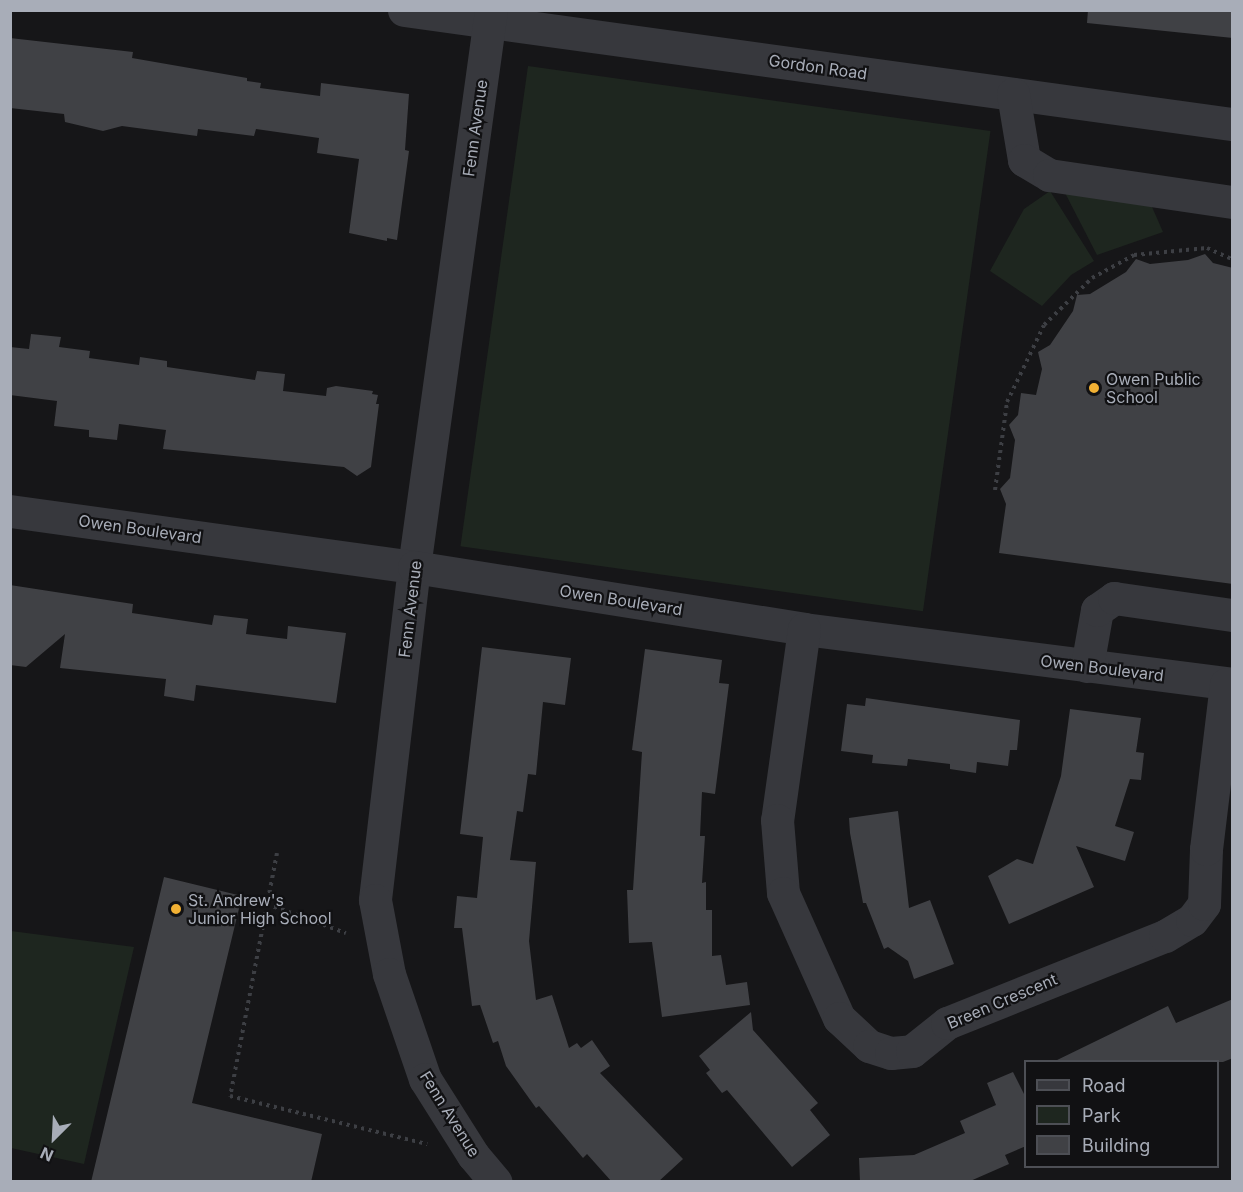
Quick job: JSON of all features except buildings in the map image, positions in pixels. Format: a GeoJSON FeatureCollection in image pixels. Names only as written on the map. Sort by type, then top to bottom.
{"type":"FeatureCollection","features":[{"type":"Feature","properties":{"kind":"street","name":"Gordon Road"},"geometry":{"type":"LineString","coordinates":[[404,10],[490,16],[1013,94],[1233,124]]}},
{"type":"Feature","properties":{"kind":"street","name":"Fenn Avenue"},"geometry":{"type":"LineString","coordinates":[[490,16],[414,567],[375,900],[394,992],[424,1079],[473,1155],[496,1182]]}},
{"type":"Feature","properties":{"kind":"street"},"geometry":{"type":"LineString","coordinates":[[1013,94],[1024,160],[1049,175],[1233,202]]}},
{"type":"Feature","properties":{"kind":"street","name":"Owen Boulevard"},"geometry":{"type":"LineString","coordinates":[[10,511],[414,567],[804,629],[1229,684]]}},
{"type":"Feature","properties":{"kind":"street"},"geometry":{"type":"LineString","coordinates":[[1087,666],[1097,610],[1114,598],[1233,615]]}},
{"type":"Feature","properties":{"kind":"street","name":"Breen Crescent"},"geometry":{"type":"LineString","coordinates":[[804,629],[777,820],[783,893],[839,1018],[869,1046],[891,1053],[912,1051],[947,1023],[1165,936],[1192,920],[1204,904],[1206,849],[1229,684]]}},
{"type":"Feature","properties":{"kind":"path"},"geometry":{"type":"LineString","coordinates":[[995,490],[1007,402],[1044,325],[1092,278],[1134,255],[1207,248],[1233,259]]}},
{"type":"Feature","properties":{"kind":"path"},"geometry":{"type":"LineString","coordinates":[[277,853],[230,1096],[427,1144]]}},
{"type":"Feature","properties":{"kind":"path"},"geometry":{"type":"LineString","coordinates":[[267,904],[346,933]]}},
{"type":"Feature","properties":{"kind":"green space"},"geometry":{"type":"Polygon","coordinates":[[[528,66],[990,131],[923,611],[461,546],[528,66]]]}},
{"type":"Feature","properties":{"kind":"green space"},"geometry":{"type":"Polygon","coordinates":[[[1062,187],[1149,200],[1163,232],[1097,255],[1062,187]]]}},
{"type":"Feature","properties":{"kind":"green space"},"geometry":{"type":"Polygon","coordinates":[[[1050,191],[1094,261],[1071,275],[1042,306],[990,271],[1024,209],[1050,191]]]}},
{"type":"Feature","properties":{"kind":"green space"},"geometry":{"type":"Polygon","coordinates":[[[11,931],[134,947],[84,1164],[11,1148],[11,931]]]}},
{"type":"Feature","properties":{"kind":"place","name":"Owen Public School"},"geometry":{"type":"Point","coordinates":[1094,388]}},
{"type":"Feature","properties":{"kind":"place","name":"St. Andrew's Junior High School"},"geometry":{"type":"Point","coordinates":[176,909]}}]}
